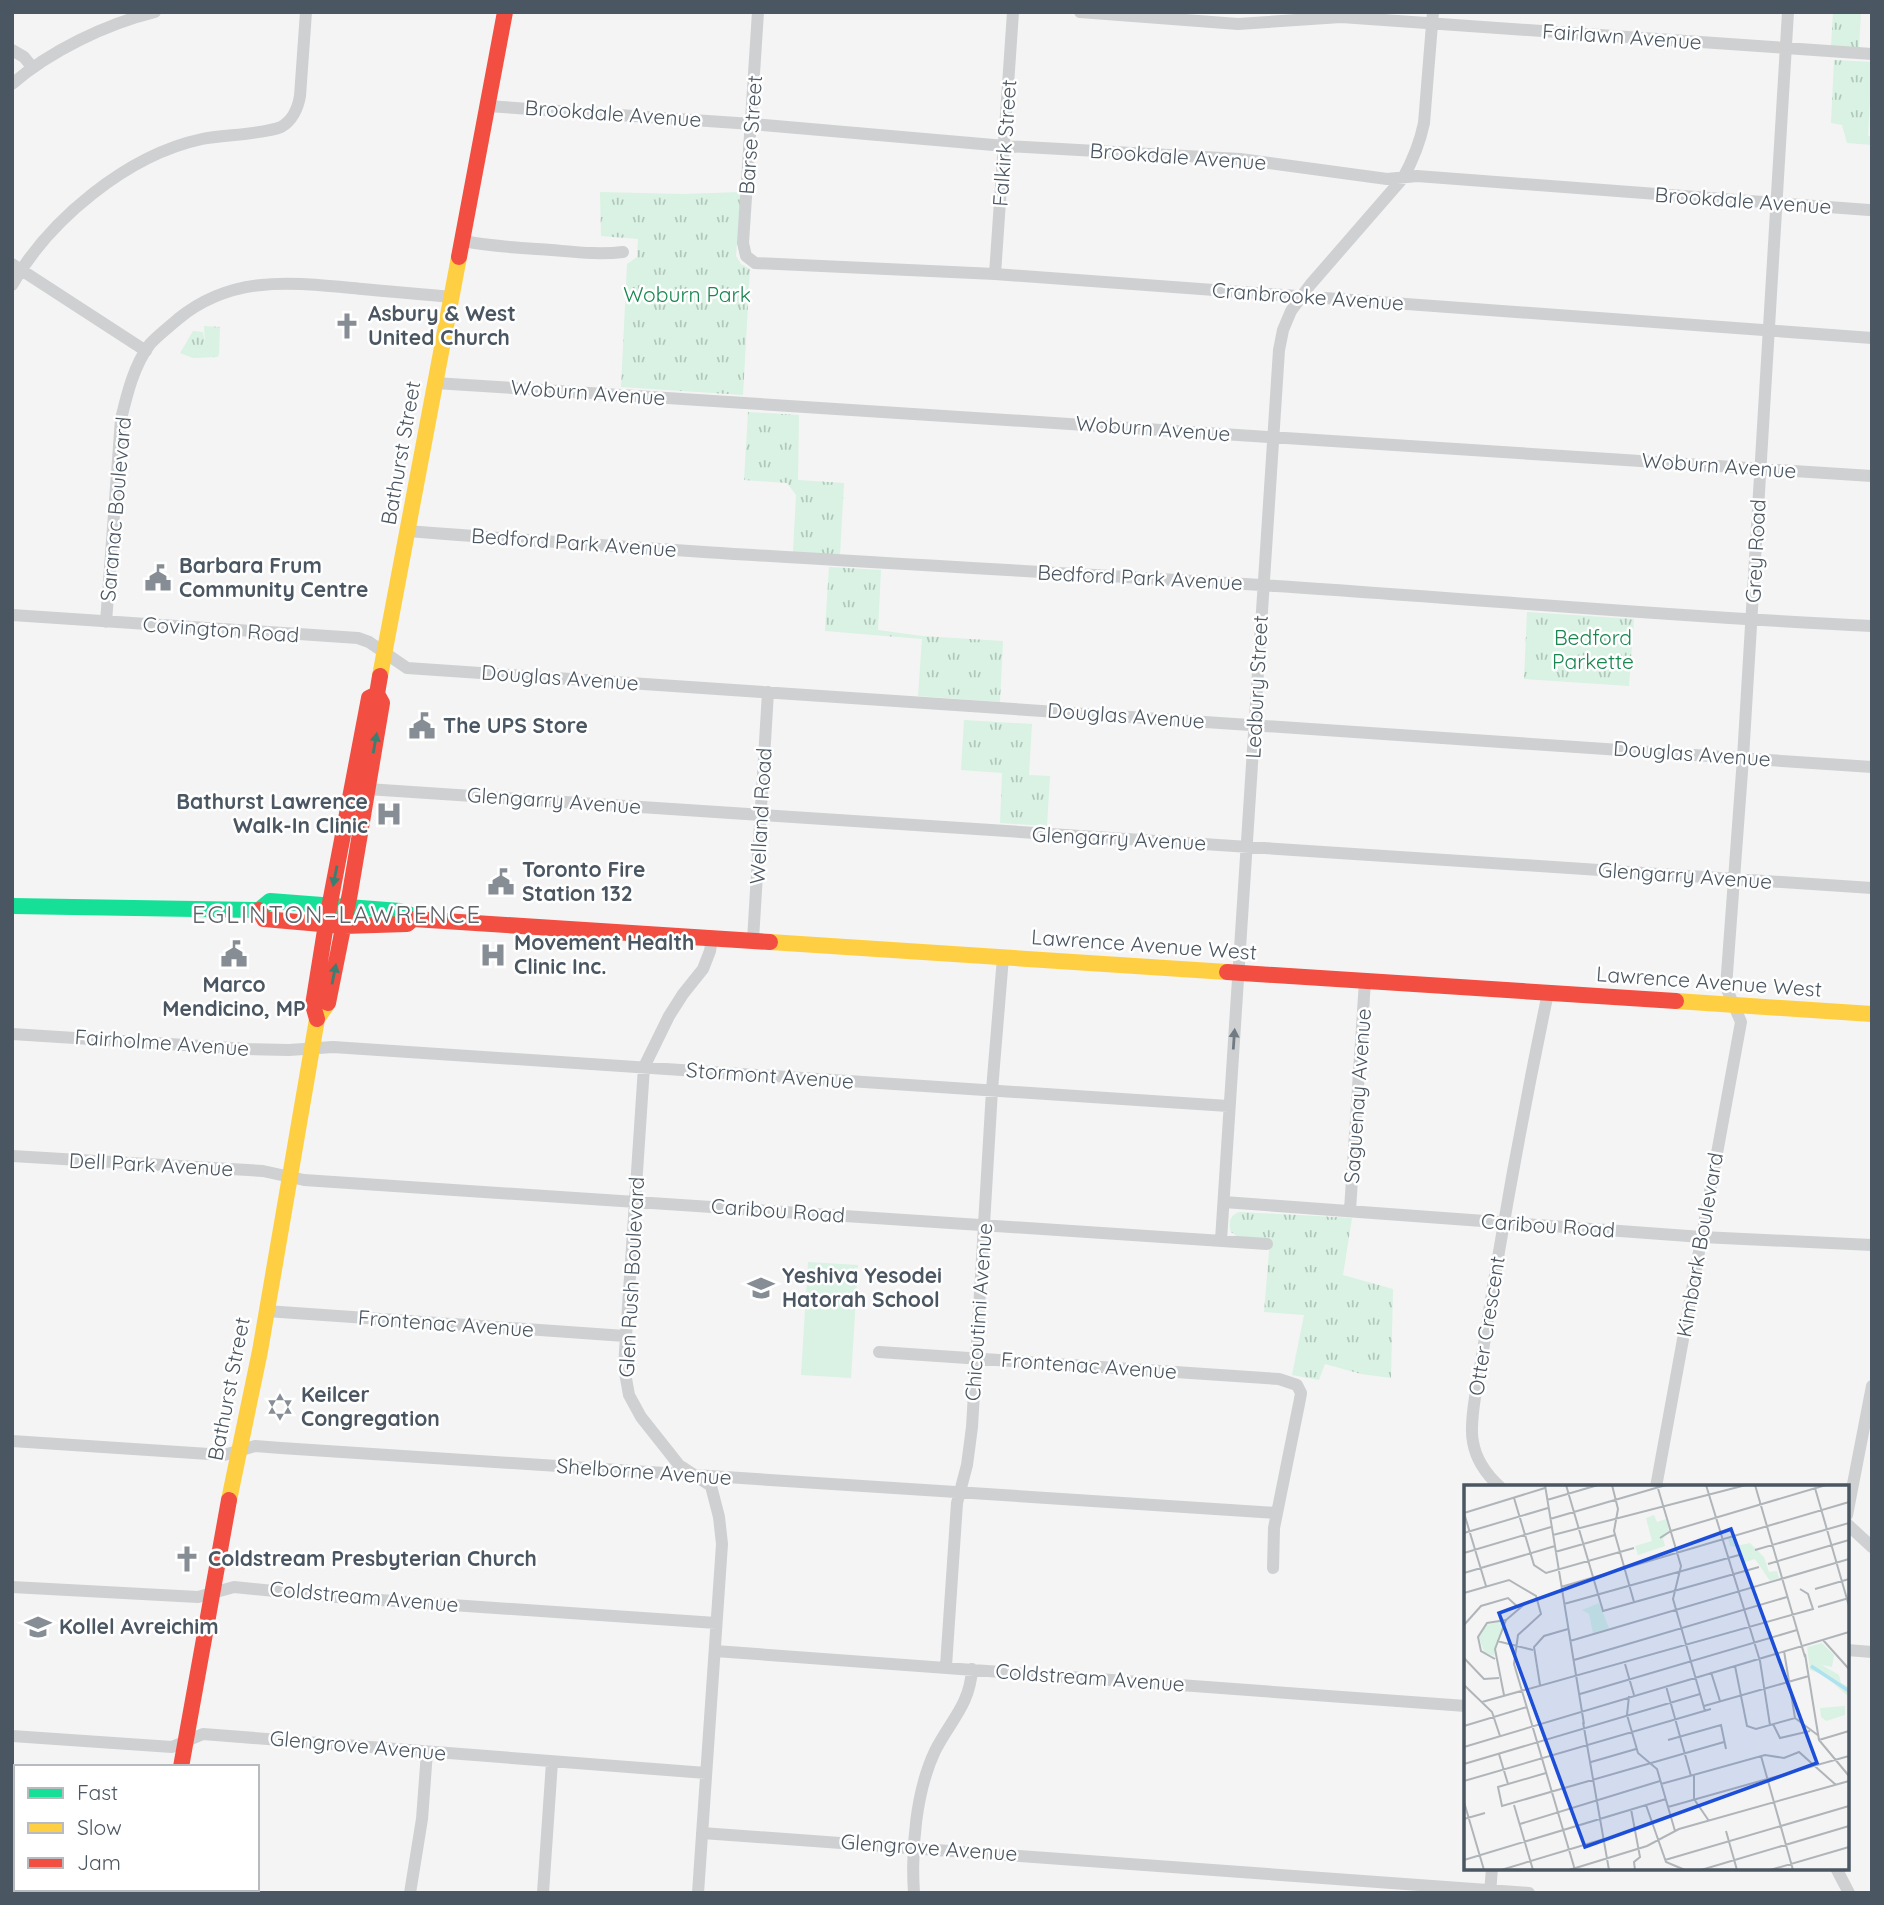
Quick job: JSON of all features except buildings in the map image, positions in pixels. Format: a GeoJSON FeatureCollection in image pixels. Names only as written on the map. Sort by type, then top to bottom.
{"type":"FeatureCollection","features":[{"type":"Feature","properties":{"kind":"main road","name":"Bathurst Street"},"geometry":{"type":"LineString","coordinates":[[317,1019],[328,1005],[344,926],[382,703],[377,694],[464,242],[505,12]]}},
{"type":"Feature","properties":{"kind":"main road","name":"Bathurst Street"},"geometry":{"type":"LineString","coordinates":[[181,1765],[312,1049],[317,1019],[313,1005],[326,924],[369,698],[377,694]]}},
{"type":"Feature","properties":{"kind":"main road","name":"Lawrence Avenue West"},"geometry":{"type":"LineString","coordinates":[[12,906],[259,910],[270,901],[406,912],[413,919],[1872,1014]]}},
{"type":"Feature","properties":{"kind":"main road","name":"Lawrence Avenue West"},"geometry":{"type":"LineString","coordinates":[[259,910],[264,919],[344,926],[407,924],[413,919]]}},
{"type":"Feature","properties":{"kind":"street"},"geometry":{"type":"LineString","coordinates":[[12,285],[17,267],[58,222],[96,191],[139,164],[199,139],[271,129],[287,122],[299,105],[306,12]]}},
{"type":"Feature","properties":{"kind":"street","name":"Barse Street"},"geometry":{"type":"LineString","coordinates":[[746,256],[743,243],[758,12]]}},
{"type":"Feature","properties":{"kind":"street","name":"Falkirk Street"},"geometry":{"type":"LineString","coordinates":[[995,274],[1013,12]]}},
{"type":"Feature","properties":{"kind":"street","name":"Fairlawn Avenue"},"geometry":{"type":"LineString","coordinates":[[1080,12],[1238,24],[1340,17],[1433,18],[1872,54]]}},
{"type":"Feature","properties":{"kind":"street","name":"Grey Road"},"geometry":{"type":"LineString","coordinates":[[1733,1005],[1726,986],[1752,620],[1788,12]]}},
{"type":"Feature","properties":{"kind":"street"},"geometry":{"type":"LineString","coordinates":[[12,84],[32,67],[85,38],[152,13]]}},
{"type":"Feature","properties":{"kind":"street","name":"Ledbury Street"},"geometry":{"type":"LineString","coordinates":[[1221,1240],[1279,350],[1286,321],[1301,297],[1403,178],[1417,149],[1424,123],[1433,18]]}},
{"type":"Feature","properties":{"kind":"street"},"geometry":{"type":"LineString","coordinates":[[12,50],[24,57],[32,67]]}},
{"type":"Feature","properties":{"kind":"street","name":"Brookdale Avenue"},"geometry":{"type":"LineString","coordinates":[[487,106],[752,124],[1005,146],[1240,159],[1380,178],[1417,176],[1868,210]]}},
{"type":"Feature","properties":{"kind":"street"},"geometry":{"type":"LineString","coordinates":[[464,242],[609,254],[623,252]]}},
{"type":"Feature","properties":{"kind":"street","name":"Cranbrooke Avenue"},"geometry":{"type":"LineString","coordinates":[[746,256],[760,263],[995,274],[1872,338]]}},
{"type":"Feature","properties":{"kind":"street"},"geometry":{"type":"LineString","coordinates":[[17,267],[146,351]]}},
{"type":"Feature","properties":{"kind":"street","name":"Saranac Boulevard"},"geometry":{"type":"LineString","coordinates":[[106,622],[121,419],[127,395],[146,351],[172,324],[207,300],[260,284],[303,284],[452,298]]}},
{"type":"Feature","properties":{"kind":"street","name":"Woburn Avenue"},"geometry":{"type":"LineString","coordinates":[[435,383],[1872,476]]}},
{"type":"Feature","properties":{"kind":"street","name":"Bedford Park Avenue"},"geometry":{"type":"LineString","coordinates":[[408,531],[835,561],[1263,585],[1872,626]]}},
{"type":"Feature","properties":{"kind":"street","name":"Covington Road"},"geometry":{"type":"LineString","coordinates":[[12,615],[358,638],[385,653]]}},
{"type":"Feature","properties":{"kind":"street","name":"Douglas Avenue"},"geometry":{"type":"LineString","coordinates":[[385,653],[407,668],[1872,767]]}},
{"type":"Feature","properties":{"kind":"street","name":"Welland Road"},"geometry":{"type":"LineString","coordinates":[[753,940],[768,692]]}},
{"type":"Feature","properties":{"kind":"street","name":"Glengarry Avenue"},"geometry":{"type":"LineString","coordinates":[[367,789],[1872,888]]}},
{"type":"Feature","properties":{"kind":"street","name":"Glen Rush Boulevard"},"geometry":{"type":"LineString","coordinates":[[698,1893],[722,1544],[719,1517],[710,1486],[679,1465],[633,1404],[625,1376],[625,1336],[644,1068],[682,994],[703,969],[712,938]]}},
{"type":"Feature","properties":{"kind":"street","name":"Chicoutimi Avenue"},"geometry":{"type":"LineString","coordinates":[[946,1666],[957,1503],[970,1443],[1003,957]]}},
{"type":"Feature","properties":{"kind":"street","name":"Saguenay Avenue"},"geometry":{"type":"LineString","coordinates":[[1350,1210],[1365,981]]}},
{"type":"Feature","properties":{"kind":"street","name":"Otter Crescent"},"geometry":{"type":"LineString","coordinates":[[1498,1485],[1490,1478],[1472,1441],[1475,1407],[1503,1224],[1548,993]]}},
{"type":"Feature","properties":{"kind":"street","name":"Kimbark Boulevard"},"geometry":{"type":"LineString","coordinates":[[1656,1485],[1741,1023],[1733,1005]]}},
{"type":"Feature","properties":{"kind":"street","name":"Fairholme Avenue"},"geometry":{"type":"LineString","coordinates":[[12,1034],[248,1049],[312,1049]]}},
{"type":"Feature","properties":{"kind":"street","name":"Stormont Avenue"},"geometry":{"type":"LineString","coordinates":[[312,1049],[333,1046],[1228,1106]]}},
{"type":"Feature","properties":{"kind":"street","name":"Dell Park Avenue"},"geometry":{"type":"LineString","coordinates":[[12,1156],[263,1171],[289,1177]]}},
{"type":"Feature","properties":{"kind":"street","name":"Caribou Road"},"geometry":{"type":"LineString","coordinates":[[289,1177],[1267,1244]]}},
{"type":"Feature","properties":{"kind":"street","name":"Caribou Road"},"geometry":{"type":"LineString","coordinates":[[1224,1202],[1503,1224],[1872,1245]]}},
{"type":"Feature","properties":{"kind":"street","name":"Frontenac Avenue"},"geometry":{"type":"LineString","coordinates":[[266,1311],[625,1336]]}},
{"type":"Feature","properties":{"kind":"street","name":"Frontenac Avenue"},"geometry":{"type":"LineString","coordinates":[[879,1352],[1279,1378],[1297,1385],[1301,1393],[1277,1513]]}},
{"type":"Feature","properties":{"kind":"street"},"geometry":{"type":"LineString","coordinates":[[1849,1505],[1872,1386]]}},
{"type":"Feature","properties":{"kind":"street","name":"Shelborne Avenue"},"geometry":{"type":"LineString","coordinates":[[12,1441],[224,1455],[255,1447],[281,1448],[1277,1513]]}},
{"type":"Feature","properties":{"kind":"street"},"geometry":{"type":"LineString","coordinates":[[1272,1568],[1277,1513]]}},
{"type":"Feature","properties":{"kind":"street"},"geometry":{"type":"LineString","coordinates":[[1849,1526],[1872,1547]]}},
{"type":"Feature","properties":{"kind":"street","name":"Coldstream Avenue"},"geometry":{"type":"LineString","coordinates":[[12,1587],[198,1597],[234,1587],[336,1597],[716,1623]]}},
{"type":"Feature","properties":{"kind":"street"},"geometry":{"type":"LineString","coordinates":[[1849,1650],[1872,1652]]}},
{"type":"Feature","properties":{"kind":"street","name":"Coldstream Avenue"},"geometry":{"type":"LineString","coordinates":[[715,1651],[1464,1706]]}},
{"type":"Feature","properties":{"kind":"street"},"geometry":{"type":"LineString","coordinates":[[914,1893],[912,1846],[928,1771],[936,1750],[963,1706],[971,1685],[972,1669]]}},
{"type":"Feature","properties":{"kind":"street","name":"Glengrove Avenue"},"geometry":{"type":"LineString","coordinates":[[12,1737],[172,1747],[203,1734],[706,1773]]}},
{"type":"Feature","properties":{"kind":"street"},"geometry":{"type":"LineString","coordinates":[[410,1893],[422,1819],[427,1752]]}},
{"type":"Feature","properties":{"kind":"street"},"geometry":{"type":"LineString","coordinates":[[542,1893],[552,1762]]}},
{"type":"Feature","properties":{"kind":"street","name":"Glengrove Avenue"},"geometry":{"type":"LineString","coordinates":[[702,1833],[912,1846],[1529,1893]]}},
{"type":"Feature","properties":{"kind":"street"},"geometry":{"type":"LineString","coordinates":[[1490,1891],[1492,1870]]}},
{"type":"Feature","properties":{"kind":"street"},"geometry":{"type":"LineString","coordinates":[[1837,1870],[1849,1893]]}},
{"type":"Feature","properties":{"kind":"street"},"geometry":{"type":"LineString","coordinates":[[84,1891],[113,1893]]}},
{"type":"Feature","properties":{"kind":"green space"},"geometry":{"type":"Polygon","coordinates":[[[1833,12],[1861,12],[1859,48],[1831,46],[1833,12]]]}},
{"type":"Feature","properties":{"kind":"green space"},"geometry":{"type":"Polygon","coordinates":[[[1834,60],[1872,62],[1868,136],[1872,137],[1872,145],[1847,143],[1842,125],[1831,123],[1834,60]]]}},
{"type":"Feature","properties":{"kind":"green space","name":"Woburn Park"},"geometry":{"type":"Polygon","coordinates":[[[600,192],[741,192],[736,256],[741,264],[750,269],[743,395],[621,387],[627,264],[637,257],[638,239],[601,236],[600,192]]]}},
{"type":"Feature","properties":{"kind":"green space"},"geometry":{"type":"Polygon","coordinates":[[[204,326],[220,327],[217,357],[193,358],[180,353],[193,331],[203,332],[205,343],[204,326]]]}},
{"type":"Feature","properties":{"kind":"green space"},"geometry":{"type":"Polygon","coordinates":[[[748,412],[799,415],[798,480],[844,483],[840,555],[793,552],[796,495],[787,483],[744,480],[748,412]]]}},
{"type":"Feature","properties":{"kind":"green space"},"geometry":{"type":"Polygon","coordinates":[[[829,567],[881,570],[878,630],[922,636],[1003,641],[1000,702],[918,696],[922,639],[825,631],[829,567]]]}},
{"type":"Feature","properties":{"kind":"green space","name":"Bedford Parkette"},"geometry":{"type":"Polygon","coordinates":[[[1527,612],[1634,619],[1629,686],[1524,679],[1527,612]]]}},
{"type":"Feature","properties":{"kind":"green space"},"geometry":{"type":"Polygon","coordinates":[[[964,720],[1032,724],[1029,775],[1050,776],[1047,826],[1000,823],[1002,773],[961,770],[964,720]]]}},
{"type":"Feature","properties":{"kind":"green space"},"geometry":{"type":"Polygon","coordinates":[[[1240,1212],[1352,1218],[1343,1275],[1393,1289],[1391,1378],[1361,1374],[1325,1364],[1319,1380],[1292,1375],[1304,1315],[1264,1312],[1270,1240],[1239,1238],[1231,1232],[1231,1219],[1240,1212]]]}},
{"type":"Feature","properties":{"kind":"green space"},"geometry":{"type":"Polygon","coordinates":[[[808,1262],[858,1265],[851,1378],[801,1375],[808,1262]]]}},
{"type":"Feature","properties":{"kind":"traffic: fast"},"geometry":{"type":"LineString","coordinates":[[12,906],[259,910],[270,901],[400,911],[411,915],[413,919]]}},
{"type":"Feature","properties":{"kind":"traffic: slow"},"geometry":{"type":"LineString","coordinates":[[380,676],[459,257]]}},
{"type":"Feature","properties":{"kind":"traffic: slow"},"geometry":{"type":"LineString","coordinates":[[770,942],[1227,972]]}},
{"type":"Feature","properties":{"kind":"traffic: slow"},"geometry":{"type":"LineString","coordinates":[[1676,1001],[1872,1014]]}},
{"type":"Feature","properties":{"kind":"traffic: slow"},"geometry":{"type":"LineString","coordinates":[[229,1500],[260,1351],[317,1019],[328,1003]]}},
{"type":"Feature","properties":{"kind":"traffic: jam"},"geometry":{"type":"LineString","coordinates":[[459,257],[505,12]]}},
{"type":"Feature","properties":{"kind":"traffic: jam"},"geometry":{"type":"LineString","coordinates":[[328,1003],[350,893],[382,703],[377,694],[380,676]]}},
{"type":"Feature","properties":{"kind":"traffic: jam"},"geometry":{"type":"LineString","coordinates":[[317,1019],[313,1005],[326,924],[369,698],[377,694]]}},
{"type":"Feature","properties":{"kind":"traffic: jam"},"geometry":{"type":"LineString","coordinates":[[259,910],[264,919],[344,926],[407,924],[413,919],[770,942]]}},
{"type":"Feature","properties":{"kind":"traffic: jam"},"geometry":{"type":"LineString","coordinates":[[1227,972],[1676,1001]]}},
{"type":"Feature","properties":{"kind":"traffic: jam"},"geometry":{"type":"LineString","coordinates":[[181,1765],[229,1500]]}},
{"type":"Feature","properties":{"kind":"place","name":"Asbury & West United Church"},"geometry":{"type":"Point","coordinates":[347,326]}},
{"type":"Feature","properties":{"kind":"place","name":"Barbara Frum Community Centre"},"geometry":{"type":"Point","coordinates":[158,578]}},
{"type":"Feature","properties":{"kind":"place","name":"The UPS Store"},"geometry":{"type":"Point","coordinates":[422,726]}},
{"type":"Feature","properties":{"kind":"place","name":"Bathurst Lawrence Walk-In Clinic"},"geometry":{"type":"Point","coordinates":[389,814]}},
{"type":"Feature","properties":{"kind":"place","name":"Toronto Fire Station 132"},"geometry":{"type":"Point","coordinates":[501,882]}},
{"type":"Feature","properties":{"kind":"place","name":"Marco Mendicino, MP"},"geometry":{"type":"Point","coordinates":[234,954]}},
{"type":"Feature","properties":{"kind":"place","name":"Movement Health Clinic Inc."},"geometry":{"type":"Point","coordinates":[493,955]}},
{"type":"Feature","properties":{"kind":"place","name":"Yeshiva Yesodei Hatorah School"},"geometry":{"type":"Point","coordinates":[761,1288]}},
{"type":"Feature","properties":{"kind":"place","name":"Keilcer Congregation"},"geometry":{"type":"Point","coordinates":[280,1407]}},
{"type":"Feature","properties":{"kind":"place","name":"Coldstream Presbyterian Church"},"geometry":{"type":"Point","coordinates":[187,1559]}},
{"type":"Feature","properties":{"kind":"place","name":"Kollel Avreichim"},"geometry":{"type":"Point","coordinates":[38,1627]}},
{"type":"Feature","properties":{"kind":"district","name":"EGLINTON–LAWRENCE"},"geometry":{"type":"Point","coordinates":[337,915]}}]}
